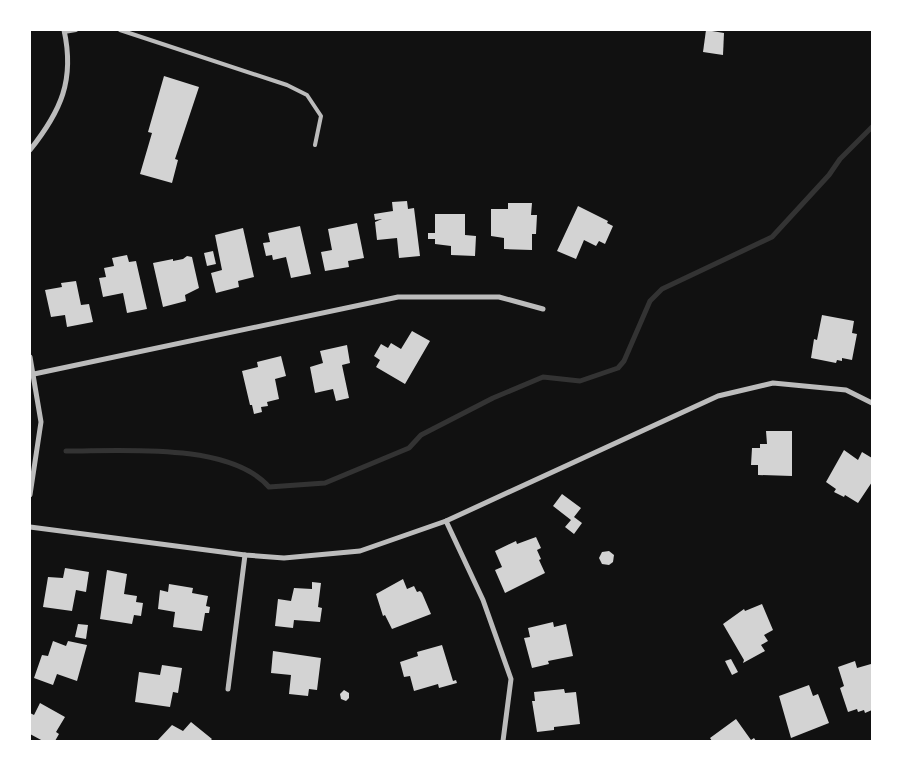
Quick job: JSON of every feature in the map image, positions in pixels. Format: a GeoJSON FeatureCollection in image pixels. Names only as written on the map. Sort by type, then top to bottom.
{"type":"FeatureCollection","features":[{"type":"Feature","properties":{"kind":"street"},"geometry":{"type":"LineString","coordinates":[[30,150],[47,129],[61,102],[69,72],[64,31]]}},
{"type":"Feature","properties":{"kind":"street"},"geometry":{"type":"LineString","coordinates":[[34,374],[398,296],[499,297],[543,309]]}},
{"type":"Feature","properties":{"kind":"street"},"geometry":{"type":"LineString","coordinates":[[30,357],[41,422],[30,495]]}},
{"type":"Feature","properties":{"kind":"street"},"geometry":{"type":"LineString","coordinates":[[30,527],[245,555],[284,558],[360,551],[446,521],[718,396],[773,384],[846,390],[872,403]]}},
{"type":"Feature","properties":{"kind":"street"},"geometry":{"type":"LineString","coordinates":[[446,521],[483,600],[511,680],[503,741]]}},
{"type":"Feature","properties":{"kind":"street"},"geometry":{"type":"LineString","coordinates":[[228,689],[245,555]]}},
{"type":"Feature","properties":{"kind":"lane"},"geometry":{"type":"LineString","coordinates":[[64,31],[76,30]]}},
{"type":"Feature","properties":{"kind":"lane"},"geometry":{"type":"LineString","coordinates":[[120,30],[288,85],[307,95],[321,116],[316,145]]}},
{"type":"Feature","properties":{"kind":"building"},"geometry":{"type":"Polygon","coordinates":[[[706,30],[724,33],[723,55],[703,52],[706,30]]]}},
{"type":"Feature","properties":{"kind":"building"},"geometry":{"type":"Polygon","coordinates":[[[164,76],[199,87],[175,159],[178,160],[172,183],[140,174],[152,133],[148,132],[164,76]]]}},
{"type":"Feature","properties":{"kind":"building"},"geometry":{"type":"Polygon","coordinates":[[[407,201],[408,209],[414,208],[420,256],[399,258],[397,238],[377,240],[375,222],[382,219],[375,220],[374,214],[393,211],[392,202],[407,201]]]}},
{"type":"Feature","properties":{"kind":"building"},"geometry":{"type":"Polygon","coordinates":[[[508,203],[532,203],[531,215],[537,215],[536,234],[532,234],[532,250],[504,249],[504,238],[491,236],[491,209],[508,209],[508,203]]]}},
{"type":"Feature","properties":{"kind":"building"},"geometry":{"type":"Polygon","coordinates":[[[578,206],[608,221],[607,223],[613,226],[605,244],[599,241],[596,246],[584,240],[576,259],[557,251],[578,206]]]}},
{"type":"Feature","properties":{"kind":"building"},"geometry":{"type":"Polygon","coordinates":[[[435,214],[465,214],[465,235],[476,236],[475,256],[451,255],[451,246],[435,244],[435,239],[428,239],[428,233],[435,233],[435,214]]]}},
{"type":"Feature","properties":{"kind":"building"},"geometry":{"type":"Polygon","coordinates":[[[357,223],[364,258],[348,261],[349,267],[325,271],[321,252],[332,250],[328,229],[357,223]]]}},
{"type":"Feature","properties":{"kind":"building"},"geometry":{"type":"Polygon","coordinates":[[[300,226],[311,274],[291,278],[286,257],[273,260],[272,255],[266,256],[263,243],[270,242],[268,233],[300,226]]]}},
{"type":"Feature","properties":{"kind":"building"},"geometry":{"type":"Polygon","coordinates":[[[243,228],[254,277],[238,281],[239,287],[216,293],[211,273],[222,270],[215,235],[243,228]]]}},
{"type":"Feature","properties":{"kind":"building"},"geometry":{"type":"Polygon","coordinates":[[[213,251],[216,264],[207,266],[204,253],[213,251]]]}},
{"type":"Feature","properties":{"kind":"building"},"geometry":{"type":"Polygon","coordinates":[[[127,255],[129,262],[136,261],[147,309],[127,313],[123,293],[103,297],[99,278],[106,277],[104,268],[114,266],[112,258],[127,255]]]}},
{"type":"Feature","properties":{"kind":"building"},"geometry":{"type":"Polygon","coordinates":[[[187,256],[192,257],[199,288],[185,295],[186,301],[163,307],[153,263],[183,259],[187,256]]]}},
{"type":"Feature","properties":{"kind":"building"},"geometry":{"type":"Polygon","coordinates":[[[76,281],[81,305],[89,304],[93,322],[67,327],[65,315],[51,317],[45,290],[62,287],[61,283],[76,281]]]}},
{"type":"Feature","properties":{"kind":"building"},"geometry":{"type":"Polygon","coordinates":[[[822,315],[854,321],[852,333],[857,334],[852,360],[842,358],[842,361],[837,360],[836,363],[811,358],[814,339],[817,340],[822,315]]]}},
{"type":"Feature","properties":{"kind":"building"},"geometry":{"type":"Polygon","coordinates":[[[412,331],[430,341],[405,384],[376,367],[380,360],[374,356],[381,344],[388,348],[391,343],[401,349],[412,331]]]}},
{"type":"Feature","properties":{"kind":"building"},"geometry":{"type":"Polygon","coordinates":[[[347,345],[350,363],[342,365],[349,398],[336,401],[333,389],[315,393],[310,367],[323,363],[320,351],[347,345]]]}},
{"type":"Feature","properties":{"kind":"building"},"geometry":{"type":"Polygon","coordinates":[[[281,356],[286,376],[275,379],[279,399],[267,402],[268,406],[261,407],[262,412],[254,414],[242,371],[258,367],[257,362],[281,356]]]}},
{"type":"Feature","properties":{"kind":"building"},"geometry":{"type":"Polygon","coordinates":[[[766,431],[792,431],[792,476],[758,475],[758,465],[751,465],[752,448],[760,448],[760,444],[767,444],[766,431]]]}},
{"type":"Feature","properties":{"kind":"building"},"geometry":{"type":"Polygon","coordinates":[[[844,450],[858,460],[862,452],[872,458],[872,482],[858,503],[845,495],[844,497],[834,492],[836,489],[826,482],[844,450]]]}},
{"type":"Feature","properties":{"kind":"building"},"geometry":{"type":"Polygon","coordinates":[[[562,494],[581,508],[574,517],[582,523],[574,534],[565,527],[571,520],[553,506],[562,494]]]}},
{"type":"Feature","properties":{"kind":"building"},"geometry":{"type":"Polygon","coordinates":[[[536,537],[541,548],[537,550],[541,559],[539,560],[545,573],[505,593],[495,570],[502,567],[495,551],[516,541],[517,544],[536,537]]]}},
{"type":"Feature","properties":{"kind":"building"},"geometry":{"type":"Polygon","coordinates":[[[609,551],[614,555],[613,562],[609,565],[602,564],[599,558],[602,552],[609,551]]]}},
{"type":"Feature","properties":{"kind":"building"},"geometry":{"type":"Polygon","coordinates":[[[65,568],[89,572],[86,592],[76,590],[72,611],[43,607],[48,577],[63,578],[65,568]]]}},
{"type":"Feature","properties":{"kind":"building"},"geometry":{"type":"Polygon","coordinates":[[[107,570],[127,574],[124,594],[137,596],[136,602],[143,603],[141,616],[134,615],[132,624],[100,619],[107,570]]]}},
{"type":"Feature","properties":{"kind":"building"},"geometry":{"type":"Polygon","coordinates":[[[403,579],[407,589],[414,586],[417,592],[420,591],[422,593],[431,614],[392,629],[385,615],[383,616],[376,594],[403,579]]]}},
{"type":"Feature","properties":{"kind":"building"},"geometry":{"type":"Polygon","coordinates":[[[312,582],[321,583],[318,607],[322,608],[320,622],[294,620],[293,628],[275,626],[278,599],[291,601],[294,588],[312,589],[312,582]]]}},
{"type":"Feature","properties":{"kind":"building"},"geometry":{"type":"Polygon","coordinates":[[[169,584],[193,588],[192,593],[208,596],[206,606],[210,607],[209,613],[205,613],[202,631],[173,627],[175,612],[158,609],[160,590],[168,592],[169,584]]]}},
{"type":"Feature","properties":{"kind":"building"},"geometry":{"type":"Polygon","coordinates":[[[762,604],[773,630],[764,635],[768,641],[761,645],[765,651],[743,663],[744,660],[723,624],[744,609],[745,611],[762,604]]]}},
{"type":"Feature","properties":{"kind":"building"},"geometry":{"type":"Polygon","coordinates":[[[553,622],[554,627],[566,624],[573,656],[548,661],[549,664],[532,668],[524,638],[530,637],[528,628],[553,622]]]}},
{"type":"Feature","properties":{"kind":"building"},"geometry":{"type":"Polygon","coordinates":[[[78,624],[88,625],[86,639],[75,637],[78,624]]]}},
{"type":"Feature","properties":{"kind":"building"},"geometry":{"type":"Polygon","coordinates":[[[53,641],[66,646],[68,641],[87,645],[77,681],[57,674],[53,685],[34,678],[42,655],[48,656],[53,641]]]}},
{"type":"Feature","properties":{"kind":"building"},"geometry":{"type":"Polygon","coordinates":[[[442,645],[453,681],[456,680],[457,683],[439,688],[438,684],[414,691],[410,676],[404,677],[400,662],[418,656],[417,652],[442,645]]]}},
{"type":"Feature","properties":{"kind":"building"},"geometry":{"type":"Polygon","coordinates":[[[273,651],[321,658],[317,690],[309,689],[308,696],[289,694],[291,675],[271,673],[273,651]]]}},
{"type":"Feature","properties":{"kind":"building"},"geometry":{"type":"Polygon","coordinates":[[[731,659],[738,672],[732,675],[725,661],[731,659]]]}},
{"type":"Feature","properties":{"kind":"building"},"geometry":{"type":"Polygon","coordinates":[[[855,661],[857,668],[871,664],[872,668],[872,710],[865,713],[864,710],[858,712],[857,709],[848,712],[840,688],[844,686],[838,667],[855,661]]]}},
{"type":"Feature","properties":{"kind":"building"},"geometry":{"type":"Polygon","coordinates":[[[162,665],[182,668],[178,693],[173,692],[170,707],[135,702],[139,672],[160,675],[162,665]]]}},
{"type":"Feature","properties":{"kind":"building"},"geometry":{"type":"Polygon","coordinates":[[[809,685],[813,696],[818,694],[829,723],[791,738],[779,696],[809,685]]]}},
{"type":"Feature","properties":{"kind":"building"},"geometry":{"type":"Polygon","coordinates":[[[564,689],[565,693],[576,692],[580,724],[554,727],[554,730],[537,732],[532,701],[535,701],[534,692],[564,689]]]}},
{"type":"Feature","properties":{"kind":"building"},"geometry":{"type":"Polygon","coordinates":[[[344,690],[349,693],[349,698],[346,701],[341,699],[340,694],[344,690]]]}},
{"type":"Feature","properties":{"kind":"building"},"geometry":{"type":"Polygon","coordinates":[[[40,703],[65,717],[56,732],[59,734],[55,741],[43,741],[30,734],[30,713],[34,715],[40,703]]]}},
{"type":"Feature","properties":{"kind":"building"},"geometry":{"type":"Polygon","coordinates":[[[736,719],[751,740],[754,738],[756,741],[712,741],[710,738],[736,719]]]}},
{"type":"Feature","properties":{"kind":"building"},"geometry":{"type":"Polygon","coordinates":[[[191,722],[212,739],[210,741],[157,741],[172,725],[183,731],[191,722]]]}},
{"type":"Feature","properties":{"kind":"waterway"},"geometry":{"type":"LineString","coordinates":[[66,451],[174,452],[229,462],[251,473],[269,487],[325,483],[409,448],[421,435],[493,398],[543,377],[580,381],[618,368],[624,361],[650,301],[662,289],[772,237],[829,175],[840,159],[872,127]]}}]}
